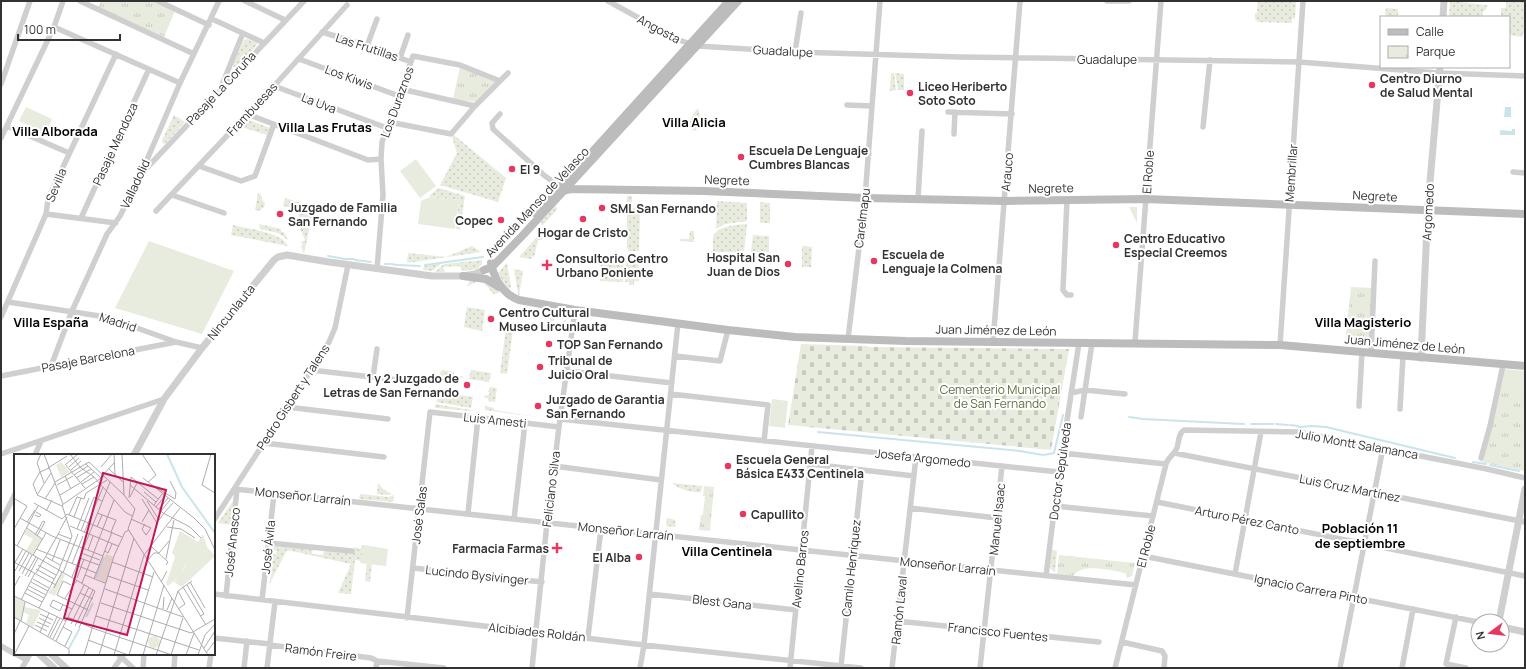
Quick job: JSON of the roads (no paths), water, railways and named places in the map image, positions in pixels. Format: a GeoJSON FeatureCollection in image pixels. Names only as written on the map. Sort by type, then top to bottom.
{"type":"FeatureCollection","features":[{"type":"Feature","properties":{"kind":"main road","name":"Avenida Manso de Velasco"},"geometry":{"type":"LineString","coordinates":[[489,267],[734,2]]}},
{"type":"Feature","properties":{"kind":"main road","name":"Avenida Manso de Velasco"},"geometry":{"type":"LineString","coordinates":[[575,185],[693,45]]}},
{"type":"Feature","properties":{"kind":"main road","name":"Negrete"},"geometry":{"type":"LineString","coordinates":[[554,193],[563,188],[575,185],[865,198],[1005,201],[1146,199],[1525,214]]}},
{"type":"Feature","properties":{"kind":"main road","name":"Avenida Manso de Velasco"},"geometry":{"type":"LineString","coordinates":[[489,267],[554,193]]}},
{"type":"Feature","properties":{"kind":"main road"},"geometry":{"type":"LineString","coordinates":[[489,267],[505,292]]}},
{"type":"Feature","properties":{"kind":"main road","name":"Juan Jiménez de León"},"geometry":{"type":"LineString","coordinates":[[463,276],[486,279],[496,284],[512,298],[519,300],[576,310],[789,337],[891,341],[1079,343],[1135,342],[1280,345],[1525,366]]}},
{"type":"Feature","properties":{"kind":"street"},"geometry":{"type":"LineString","coordinates":[[1,84],[30,1]]}},
{"type":"Feature","properties":{"kind":"street"},"geometry":{"type":"LineString","coordinates":[[1,138],[54,27],[63,1]]}},
{"type":"Feature","properties":{"kind":"street"},"geometry":{"type":"LineString","coordinates":[[80,1],[194,54]]}},
{"type":"Feature","properties":{"kind":"street"},"geometry":{"type":"LineString","coordinates":[[158,1],[209,25]]}},
{"type":"Feature","properties":{"kind":"street","name":"Valladolid"},"geometry":{"type":"LineString","coordinates":[[51,366],[72,311],[107,234],[116,223],[140,176],[180,83],[212,19],[219,1]]}},
{"type":"Feature","properties":{"kind":"street"},"geometry":{"type":"LineString","coordinates":[[245,1],[285,20]]}},
{"type":"Feature","properties":{"kind":"street","name":"Pasaje La Coruña"},"geometry":{"type":"LineString","coordinates":[[140,176],[304,1]]}},
{"type":"Feature","properties":{"kind":"street","name":"Angosta"},"geometry":{"type":"LineString","coordinates":[[608,1],[693,45]]}},
{"type":"Feature","properties":{"kind":"street","name":"Carelmapu"},"geometry":{"type":"LineString","coordinates":[[848,339],[865,198],[880,1]]}},
{"type":"Feature","properties":{"kind":"street","name":"Arauco"},"geometry":{"type":"LineString","coordinates":[[993,342],[1020,1]]}},
{"type":"Feature","properties":{"kind":"street"},"geometry":{"type":"LineString","coordinates":[[1107,1],[1129,1]]}},
{"type":"Feature","properties":{"kind":"street","name":"El Roble"},"geometry":{"type":"LineString","coordinates":[[1135,342],[1161,1]]}},
{"type":"Feature","properties":{"kind":"street","name":"Membrillar"},"geometry":{"type":"LineString","coordinates":[[1280,345],[1303,1]]}},
{"type":"Feature","properties":{"kind":"street"},"geometry":{"type":"LineString","coordinates":[[1443,16],[1444,1]]}},
{"type":"Feature","properties":{"kind":"street","name":"Frambuesas"},"geometry":{"type":"LineString","coordinates":[[156,211],[274,86],[347,5]]}},
{"type":"Feature","properties":{"kind":"street"},"geometry":{"type":"LineString","coordinates":[[795,52],[801,12]]}},
{"type":"Feature","properties":{"kind":"street"},"geometry":{"type":"LineString","coordinates":[[212,19],[264,43]]}},
{"type":"Feature","properties":{"kind":"street"},"geometry":{"type":"LineString","coordinates":[[367,46],[377,19]]}},
{"type":"Feature","properties":{"kind":"street"},"geometry":{"type":"LineString","coordinates":[[54,27],[180,83]]}},
{"type":"Feature","properties":{"kind":"street","name":"Las Frutillas"},"geometry":{"type":"LineString","coordinates":[[322,32],[411,62]]}},
{"type":"Feature","properties":{"kind":"street"},"geometry":{"type":"LineString","coordinates":[[221,88],[243,33]]}},
{"type":"Feature","properties":{"kind":"street"},"geometry":{"type":"LineString","coordinates":[[400,58],[408,35]]}},
{"type":"Feature","properties":{"kind":"street","name":"Guadalupe"},"geometry":{"type":"LineString","coordinates":[[693,45],[795,52],[876,55],[1016,59],[1299,62],[1380,67]]}},
{"type":"Feature","properties":{"kind":"street","name":"Sevilla"},"geometry":{"type":"LineString","coordinates":[[1,317],[46,214],[48,199],[116,54]]}},
{"type":"Feature","properties":{"kind":"street","name":"Las Frutillas"},"geometry":{"type":"LineString","coordinates":[[413,56],[460,65],[500,81]]}},
{"type":"Feature","properties":{"kind":"street","name":"Los Duraznos"},"geometry":{"type":"LineString","coordinates":[[377,269],[383,194],[381,159],[382,142],[413,56]]}},
{"type":"Feature","properties":{"kind":"street","name":"Los Kiwis"},"geometry":{"type":"LineString","coordinates":[[299,59],[399,96]]}},
{"type":"Feature","properties":{"kind":"street"},"geometry":{"type":"LineString","coordinates":[[1203,126],[1210,60]]}},
{"type":"Feature","properties":{"kind":"street","name":"Guadalupe"},"geometry":{"type":"LineString","coordinates":[[1404,68],[1525,76]]}},
{"type":"Feature","properties":{"kind":"street","name":"Pasaje Mendoza"},"geometry":{"type":"LineString","coordinates":[[81,218],[149,69]]}},
{"type":"Feature","properties":{"kind":"street","name":"Argomedo"},"geometry":{"type":"LineString","coordinates":[[1421,358],[1427,211],[1439,70]]}},
{"type":"Feature","properties":{"kind":"street"},"geometry":{"type":"LineString","coordinates":[[389,122],[451,134],[475,106],[508,73]]}},
{"type":"Feature","properties":{"kind":"street","name":"La Uva"},"geometry":{"type":"LineString","coordinates":[[274,86],[387,128]]}},
{"type":"Feature","properties":{"kind":"street"},"geometry":{"type":"LineString","coordinates":[[401,89],[475,106]]}},
{"type":"Feature","properties":{"kind":"street"},"geometry":{"type":"LineString","coordinates":[[847,105],[872,106]]}},
{"type":"Feature","properties":{"kind":"street"},"geometry":{"type":"LineString","coordinates":[[948,112],[1012,114]]}},
{"type":"Feature","properties":{"kind":"street"},"geometry":{"type":"LineString","coordinates":[[954,134],[955,112]]}},
{"type":"Feature","properties":{"kind":"street"},"geometry":{"type":"LineString","coordinates":[[247,114],[368,160],[381,159]]}},
{"type":"Feature","properties":{"kind":"street"},"geometry":{"type":"LineString","coordinates":[[500,114],[492,123],[493,129],[545,176],[563,188]]}},
{"type":"Feature","properties":{"kind":"street"},"geometry":{"type":"LineString","coordinates":[[199,166],[241,181],[255,176],[274,124]]}},
{"type":"Feature","properties":{"kind":"street"},"geometry":{"type":"LineString","coordinates":[[7,126],[69,153]]}},
{"type":"Feature","properties":{"kind":"street"},"geometry":{"type":"LineString","coordinates":[[918,199],[922,131]]}},
{"type":"Feature","properties":{"kind":"street"},"geometry":{"type":"LineString","coordinates":[[843,152],[869,154]]}},
{"type":"Feature","properties":{"kind":"street"},"geometry":{"type":"LineString","coordinates":[[1513,172],[1525,173]]}},
{"type":"Feature","properties":{"kind":"street"},"geometry":{"type":"LineString","coordinates":[[172,195],[224,213]]}},
{"type":"Feature","properties":{"kind":"street"},"geometry":{"type":"LineString","coordinates":[[1067,200],[1063,290],[1067,295],[1070,295]]}},
{"type":"Feature","properties":{"kind":"street"},"geometry":{"type":"LineString","coordinates":[[46,214],[116,223]]}},
{"type":"Feature","properties":{"kind":"street","name":"Nincunlauta"},"geometry":{"type":"LineString","coordinates":[[135,454],[164,399],[202,348],[278,257],[287,255],[432,276],[463,276],[475,274],[489,267]]}},
{"type":"Feature","properties":{"kind":"street"},"geometry":{"type":"LineString","coordinates":[[1371,353],[1375,261]]}},
{"type":"Feature","properties":{"kind":"street","name":"Pedro Gisbert y Talens"},"geometry":{"type":"LineString","coordinates":[[215,519],[236,489],[333,335],[348,265]]}},
{"type":"Feature","properties":{"kind":"street","name":"Madrid"},"geometry":{"type":"LineString","coordinates":[[8,302],[106,316],[176,342],[202,348]]}},
{"type":"Feature","properties":{"kind":"street","name":"Feliciano Silva"},"geometry":{"type":"LineString","coordinates":[[532,668],[554,466],[576,310]]}},
{"type":"Feature","properties":{"kind":"street"},"geometry":{"type":"LineString","coordinates":[[640,668],[644,645],[678,323]]}},
{"type":"Feature","properties":{"kind":"street"},"geometry":{"type":"LineString","coordinates":[[675,356],[720,361],[728,330]]}},
{"type":"Feature","properties":{"kind":"street","name":"Pasaje Barcelona"},"geometry":{"type":"LineString","coordinates":[[1,376],[176,342]]}},
{"type":"Feature","properties":{"kind":"street","name":"Doctor Sepúlveda"},"geometry":{"type":"LineString","coordinates":[[1046,576],[1059,472],[1079,343]]}},
{"type":"Feature","properties":{"kind":"street"},"geometry":{"type":"LineString","coordinates":[[1081,417],[1092,343]]}},
{"type":"Feature","properties":{"kind":"street"},"geometry":{"type":"LineString","coordinates":[[373,377],[377,349]]}},
{"type":"Feature","properties":{"kind":"street"},"geometry":{"type":"LineString","coordinates":[[1359,406],[1362,352]]}},
{"type":"Feature","properties":{"kind":"street"},"geometry":{"type":"LineString","coordinates":[[1400,408],[1403,356]]}},
{"type":"Feature","properties":{"kind":"street"},"geometry":{"type":"LineString","coordinates":[[1481,458],[1490,426],[1503,365]]}},
{"type":"Feature","properties":{"kind":"street"},"geometry":{"type":"LineString","coordinates":[[311,370],[398,380]]}},
{"type":"Feature","properties":{"kind":"street"},"geometry":{"type":"LineString","coordinates":[[567,371],[672,383]]}},
{"type":"Feature","properties":{"kind":"street"},"geometry":{"type":"LineString","coordinates":[[1071,394],[1085,390],[1125,394]]}},
{"type":"Feature","properties":{"kind":"street"},"geometry":{"type":"LineString","coordinates":[[671,394],[768,405],[764,441]]}},
{"type":"Feature","properties":{"kind":"street"},"geometry":{"type":"LineString","coordinates":[[1,454],[164,399]]}},
{"type":"Feature","properties":{"kind":"street"},"geometry":{"type":"LineString","coordinates":[[287,407],[388,419]]}},
{"type":"Feature","properties":{"kind":"street","name":"Luis Amesti"},"geometry":{"type":"LineString","coordinates":[[430,412],[559,427]]}},
{"type":"Feature","properties":{"kind":"street","name":"José Salas"},"geometry":{"type":"LineString","coordinates":[[407,618],[430,412]]}},
{"type":"Feature","properties":{"kind":"street"},"geometry":{"type":"LineString","coordinates":[[468,513],[478,418]]}},
{"type":"Feature","properties":{"kind":"street"},"geometry":{"type":"LineString","coordinates":[[560,419],[667,431]]}},
{"type":"Feature","properties":{"kind":"street"},"geometry":{"type":"LineString","coordinates":[[514,519],[525,423]]}},
{"type":"Feature","properties":{"kind":"street","name":"El Roble"},"geometry":{"type":"LineString","coordinates":[[1115,668],[1166,464],[1168,458],[1174,453],[1181,432],[1186,430]]}},
{"type":"Feature","properties":{"kind":"street","name":"Julio Montt Salamanca"},"geometry":{"type":"LineString","coordinates":[[1186,430],[1298,432],[1383,448],[1525,478]]}},
{"type":"Feature","properties":{"kind":"street","name":"Josefa Argomedo"},"geometry":{"type":"LineString","coordinates":[[667,431],[1059,472]]}},
{"type":"Feature","properties":{"kind":"street"},"geometry":{"type":"LineString","coordinates":[[1235,574],[1261,432]]}},
{"type":"Feature","properties":{"kind":"street"},"geometry":{"type":"LineString","coordinates":[[35,454],[41,441]]}},
{"type":"Feature","properties":{"kind":"street"},"geometry":{"type":"LineString","coordinates":[[264,443],[384,457]]}},
{"type":"Feature","properties":{"kind":"street","name":"Avelino Barros"},"geometry":{"type":"LineString","coordinates":[[790,668],[812,446]]}},
{"type":"Feature","properties":{"kind":"street"},"geometry":{"type":"LineString","coordinates":[[1340,668],[1383,448]]}},
{"type":"Feature","properties":{"kind":"street"},"geometry":{"type":"LineString","coordinates":[[1062,453],[1166,464]]}},
{"type":"Feature","properties":{"kind":"street","name":"Luis Cruz Martínez"},"geometry":{"type":"LineString","coordinates":[[1174,453],[1522,521]]}},
{"type":"Feature","properties":{"kind":"street","name":"Ramón Laval"},"geometry":{"type":"LineString","coordinates":[[892,668],[916,457]]}},
{"type":"Feature","properties":{"kind":"street"},"geometry":{"type":"LineString","coordinates":[[811,464],[914,476]]}},
{"type":"Feature","properties":{"kind":"street"},"geometry":{"type":"LineString","coordinates":[[554,466],[661,480]]}},
{"type":"Feature","properties":{"kind":"street","name":"Manuel Isaac"},"geometry":{"type":"LineString","coordinates":[[980,668],[1002,466]]}},
{"type":"Feature","properties":{"kind":"street","name":"Camilo Henríquez"},"geometry":{"type":"LineString","coordinates":[[841,666],[862,470]]}},
{"type":"Feature","properties":{"kind":"street","name":"Monseñor Larraín"},"geometry":{"type":"LineString","coordinates":[[236,489],[1136,585]]}},
{"type":"Feature","properties":{"kind":"street","name":"José Anasco"},"geometry":{"type":"LineString","coordinates":[[226,596],[236,489]]}},
{"type":"Feature","properties":{"kind":"street"},"geometry":{"type":"LineString","coordinates":[[1501,613],[1522,521],[1525,489]]}},
{"type":"Feature","properties":{"kind":"street","name":"José Ávila"},"geometry":{"type":"LineString","coordinates":[[262,600],[274,494]]}},
{"type":"Feature","properties":{"kind":"street"},"geometry":{"type":"LineString","coordinates":[[1,522],[14,496]]}},
{"type":"Feature","properties":{"kind":"street","name":"Arturo Pérez Canto"},"geometry":{"type":"LineString","coordinates":[[1157,502],[1525,576]]}},
{"type":"Feature","properties":{"kind":"street"},"geometry":{"type":"LineString","coordinates":[[1055,506],[1153,516]]}},
{"type":"Feature","properties":{"kind":"street"},"geometry":{"type":"LineString","coordinates":[[910,508],[997,518]]}},
{"type":"Feature","properties":{"kind":"street"},"geometry":{"type":"LineString","coordinates":[[588,637],[601,528]]}},
{"type":"Feature","properties":{"kind":"street"},"geometry":{"type":"LineString","coordinates":[[269,543],[352,552]]}},
{"type":"Feature","properties":{"kind":"street","name":"Ignacio Carrera Pinto"},"geometry":{"type":"LineString","coordinates":[[1143,556],[1470,620]]}},
{"type":"Feature","properties":{"kind":"street","name":"Lucindo Bysivinger"},"geometry":{"type":"LineString","coordinates":[[413,568],[542,582]]}},
{"type":"Feature","properties":{"kind":"street","name":"Alcibíades Roldán"},"geometry":{"type":"LineString","coordinates":[[215,594],[407,618],[861,668]]}},
{"type":"Feature","properties":{"kind":"street","name":"Blest Gana"},"geometry":{"type":"LineString","coordinates":[[649,594],[796,610]]}},
{"type":"Feature","properties":{"kind":"street"},"geometry":{"type":"LineString","coordinates":[[267,668],[275,602]]}},
{"type":"Feature","properties":{"kind":"street"},"geometry":{"type":"LineString","coordinates":[[1402,668],[1412,609]]}},
{"type":"Feature","properties":{"kind":"street"},"geometry":{"type":"LineString","coordinates":[[1456,617],[1446,664],[1466,668]]}},
{"type":"Feature","properties":{"kind":"street","name":"Francisco Fuentes"},"geometry":{"type":"LineString","coordinates":[[897,621],[1099,642]]}},
{"type":"Feature","properties":{"kind":"street"},"geometry":{"type":"LineString","coordinates":[[1510,629],[1525,632]]}},
{"type":"Feature","properties":{"kind":"street","name":"Ramón Freire"},"geometry":{"type":"LineString","coordinates":[[215,638],[371,658],[377,661],[444,668]]}},
{"type":"Feature","properties":{"kind":"street"},"geometry":{"type":"LineString","coordinates":[[244,668],[247,641]]}},
{"type":"Feature","properties":{"kind":"street"},"geometry":{"type":"LineString","coordinates":[[1122,642],[1162,651],[1165,656],[1164,668]]}},
{"type":"Feature","properties":{"kind":"street"},"geometry":{"type":"LineString","coordinates":[[1,646],[14,653]]}},
{"type":"Feature","properties":{"kind":"street"},"geometry":{"type":"LineString","coordinates":[[17,655],[26,660]]}},
{"type":"Feature","properties":{"kind":"street"},"geometry":{"type":"LineString","coordinates":[[22,668],[29,655]]}},
{"type":"Feature","properties":{"kind":"street"},"geometry":{"type":"LineString","coordinates":[[40,655],[54,668]]}},
{"type":"Feature","properties":{"kind":"street"},"geometry":{"type":"LineString","coordinates":[[52,655],[66,668]]}},
{"type":"Feature","properties":{"kind":"street"},"geometry":{"type":"LineString","coordinates":[[114,668],[121,655],[133,668]]}},
{"type":"Feature","properties":{"kind":"street"},"geometry":{"type":"LineString","coordinates":[[143,668],[144,655]]}},
{"type":"Feature","properties":{"kind":"street"},"geometry":{"type":"LineString","coordinates":[[174,668],[175,655]]}},
{"type":"Feature","properties":{"kind":"street"},"geometry":{"type":"LineString","coordinates":[[210,668],[211,655]]}},
{"type":"Feature","properties":{"kind":"street"},"geometry":{"type":"LineString","coordinates":[[376,668],[377,661]]}},
{"type":"Feature","properties":{"kind":"water"},"geometry":{"type":"Polygon","coordinates":[[[1505,107],[1511,107],[1511,117],[1504,117],[1505,107]]]}},
{"type":"Feature","properties":{"kind":"water"},"geometry":{"type":"Polygon","coordinates":[[[1512,129],[1515,129],[1515,135],[1500,135],[1500,130],[1512,131],[1512,129]]]}},
{"type":"Feature","properties":{"kind":"waterway"},"geometry":{"type":"LineString","coordinates":[[328,256],[345,259]]}},
{"type":"Feature","properties":{"kind":"waterway"},"geometry":{"type":"LineString","coordinates":[[425,265],[483,257]]}},
{"type":"Feature","properties":{"kind":"waterway"},"geometry":{"type":"LineString","coordinates":[[346,259],[354,259]]}},
{"type":"Feature","properties":{"kind":"waterway"},"geometry":{"type":"LineString","coordinates":[[355,260],[371,262]]}},
{"type":"Feature","properties":{"kind":"waterway"},"geometry":{"type":"LineString","coordinates":[[391,264],[397,265]]}},
{"type":"Feature","properties":{"kind":"waterway"},"geometry":{"type":"LineString","coordinates":[[399,265],[420,266]]}},
{"type":"Feature","properties":{"kind":"waterway"},"geometry":{"type":"LineString","coordinates":[[818,432],[1020,451],[1043,455],[1054,453],[1063,415]]}},
{"type":"Feature","properties":{"kind":"waterway"},"geometry":{"type":"LineString","coordinates":[[1129,417],[1244,424]]}},
{"type":"Feature","properties":{"kind":"waterway"},"geometry":{"type":"LineString","coordinates":[[1251,424],[1273,424]]}},
{"type":"Feature","properties":{"kind":"waterway"},"geometry":{"type":"LineString","coordinates":[[1276,424],[1288,425]]}},
{"type":"Feature","properties":{"kind":"waterway"},"geometry":{"type":"LineString","coordinates":[[1290,425],[1298,426]]}},
{"type":"Feature","properties":{"kind":"waterway"},"geometry":{"type":"LineString","coordinates":[[1299,427],[1326,427],[1455,458]]}},
{"type":"Feature","properties":{"kind":"waterway"},"geometry":{"type":"LineString","coordinates":[[1473,462],[1486,464]]}},
{"type":"Feature","properties":{"kind":"waterway"},"geometry":{"type":"LineString","coordinates":[[1490,465],[1519,471]]}},
{"type":"Feature","properties":{"kind":"place","name":"Centro Diurno de Salud Mental"},"geometry":{"type":"Point","coordinates":[1372,85]}},
{"type":"Feature","properties":{"kind":"place","name":"Liceo Heriberto Soto Soto"},"geometry":{"type":"Point","coordinates":[910,93]}},
{"type":"Feature","properties":{"kind":"place","name":"Escuela De Lenguaje Cumbres Blancas"},"geometry":{"type":"Point","coordinates":[741,157]}},
{"type":"Feature","properties":{"kind":"place","name":"El 9"},"geometry":{"type":"Point","coordinates":[512,169]}},
{"type":"Feature","properties":{"kind":"place","name":"SML San Fernando"},"geometry":{"type":"Point","coordinates":[602,208]}},
{"type":"Feature","properties":{"kind":"place","name":"Juzgado de Familia San Fernando"},"geometry":{"type":"Point","coordinates":[280,214]}},
{"type":"Feature","properties":{"kind":"place","name":"Hogar de Cristo"},"geometry":{"type":"Point","coordinates":[583,219]}},
{"type":"Feature","properties":{"kind":"place","name":"Copec"},"geometry":{"type":"Point","coordinates":[501,220]}},
{"type":"Feature","properties":{"kind":"place","name":"Centro Educativo Especial Creemos"},"geometry":{"type":"Point","coordinates":[1116,245]}},
{"type":"Feature","properties":{"kind":"place","name":"Escuela de Lenguaje la Colmena"},"geometry":{"type":"Point","coordinates":[874,261]}},
{"type":"Feature","properties":{"kind":"place","name":"Hospital San Juan de Dios"},"geometry":{"type":"Point","coordinates":[788,264]}},
{"type":"Feature","properties":{"kind":"place","name":"Consultorio Centro Urbano Poniente"},"geometry":{"type":"Point","coordinates":[547,265]}},
{"type":"Feature","properties":{"kind":"place","name":"Centro Cultural Museo Lircunlauta"},"geometry":{"type":"Point","coordinates":[491,319]}},
{"type":"Feature","properties":{"kind":"place","name":"TOP San Fernando"},"geometry":{"type":"Point","coordinates":[549,344]}},
{"type":"Feature","properties":{"kind":"place","name":"Tribunal de Juicio Oral"},"geometry":{"type":"Point","coordinates":[540,367]}},
{"type":"Feature","properties":{"kind":"place","name":"1 y 2 Juzgado de Letras de San Fernando"},"geometry":{"type":"Point","coordinates":[467,385]}},
{"type":"Feature","properties":{"kind":"place","name":"Juzgado de Garantia San Fernando"},"geometry":{"type":"Point","coordinates":[538,406]}},
{"type":"Feature","properties":{"kind":"place","name":"Escuela General Básica E433 Centinela"},"geometry":{"type":"Point","coordinates":[728,466]}},
{"type":"Feature","properties":{"kind":"place","name":"Capullito"},"geometry":{"type":"Point","coordinates":[743,514]}},
{"type":"Feature","properties":{"kind":"place","name":"Farmacia Farmas"},"geometry":{"type":"Point","coordinates":[557,548]}},
{"type":"Feature","properties":{"kind":"place","name":"El Alba"},"geometry":{"type":"Point","coordinates":[639,557]}},
{"type":"Feature","properties":{"kind":"district","name":"Villa Alicia"},"geometry":{"type":"Point","coordinates":[694,122]}},
{"type":"Feature","properties":{"kind":"district","name":"Villa Las Frutas"},"geometry":{"type":"Point","coordinates":[325,127]}},
{"type":"Feature","properties":{"kind":"district","name":"Villa Alborada"},"geometry":{"type":"Point","coordinates":[55,131]}},
{"type":"Feature","properties":{"kind":"district","name":"Villa España"},"geometry":{"type":"Point","coordinates":[51,322]}},
{"type":"Feature","properties":{"kind":"district","name":"Villa Magisterio"},"geometry":{"type":"Point","coordinates":[1363,322]}},
{"type":"Feature","properties":{"kind":"district","name":"Población 11 de septiembre"},"geometry":{"type":"Point","coordinates":[1360,536]}},
{"type":"Feature","properties":{"kind":"district","name":"Villa Centinela"},"geometry":{"type":"Point","coordinates":[727,551]}},
{"type":"Feature","properties":{"kind":"park label","name":"Cementerio Municipal de San Fernando"},"geometry":{"type":"Point","coordinates":[1000,396]}}]}
